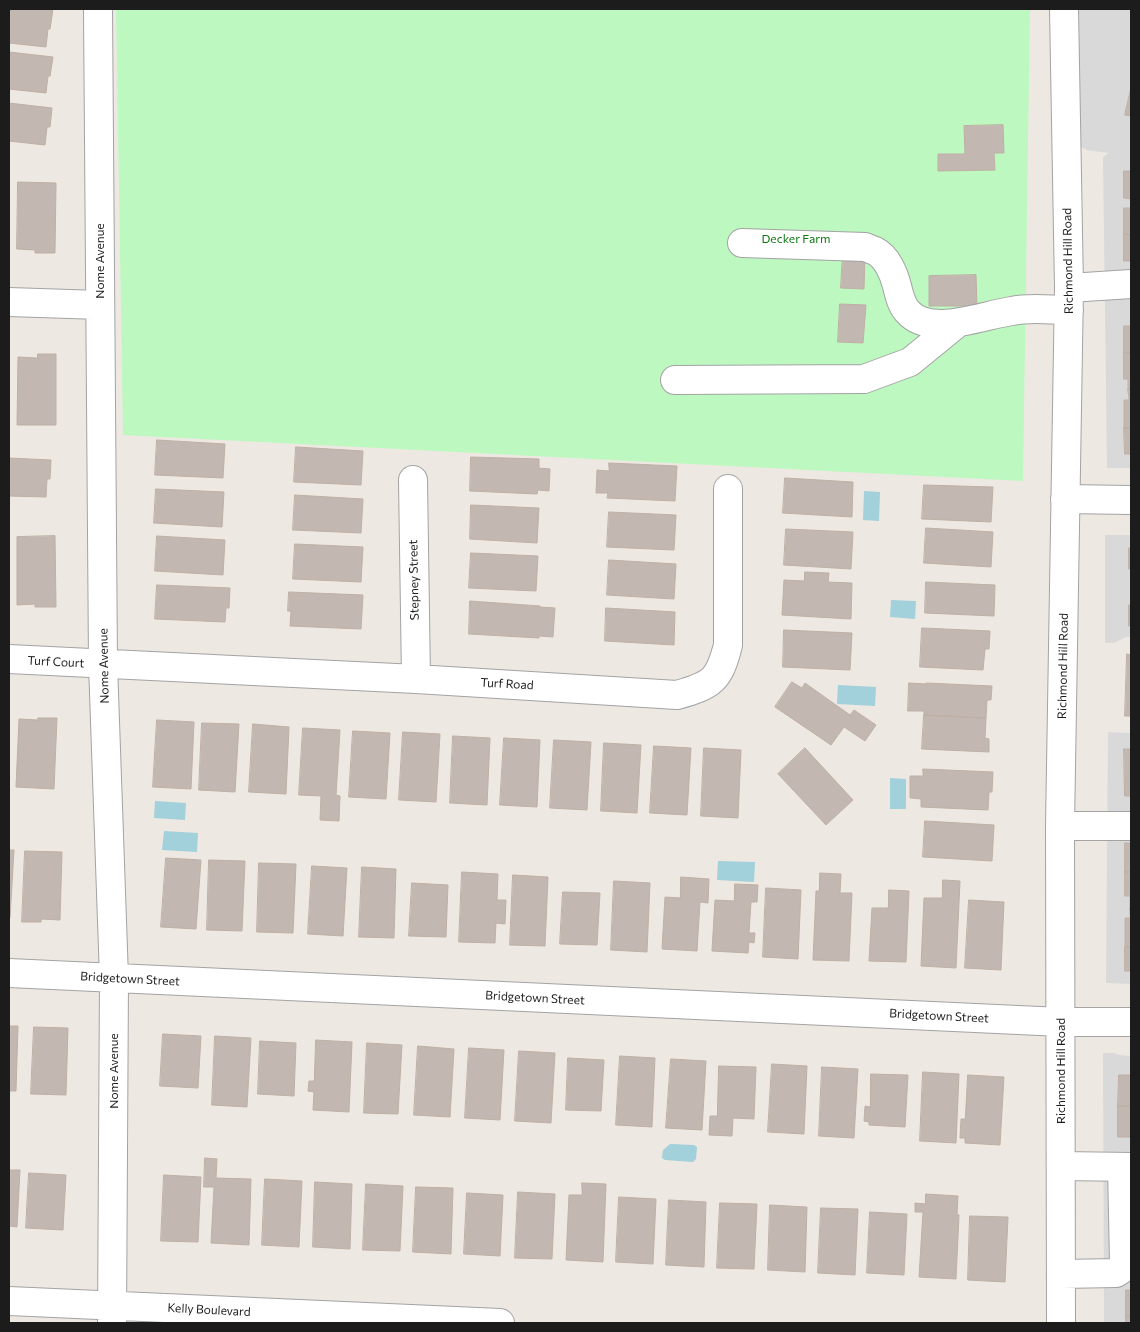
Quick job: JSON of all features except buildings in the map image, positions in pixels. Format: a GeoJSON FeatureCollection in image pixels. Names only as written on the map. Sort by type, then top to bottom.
{"type":"FeatureCollection","features":[{"type":"Feature","properties":{"kind":"street","name":"Nome Avenue"},"geometry":{"type":"LineString","coordinates":[[98,9],[103,664],[114,978],[112,1314]]}},
{"type":"Feature","properties":{"kind":"street","name":"Richmond Hill Road"},"geometry":{"type":"LineString","coordinates":[[1062,1323],[1060,826],[1069,299],[1064,9]]}},
{"type":"Feature","properties":{"kind":"street"},"geometry":{"type":"LineString","coordinates":[[742,243],[865,247],[877,252],[887,262],[896,283],[899,297],[906,310],[918,320],[929,324],[958,322],[1012,310],[1026,309],[1131,284]]}},
{"type":"Feature","properties":{"kind":"street"},"geometry":{"type":"LineString","coordinates":[[9,302],[100,305]]}},
{"type":"Feature","properties":{"kind":"street"},"geometry":{"type":"LineString","coordinates":[[675,380],[864,379],[910,362],[958,322]]}},
{"type":"Feature","properties":{"kind":"street","name":"Stepney Street"},"geometry":{"type":"LineString","coordinates":[[413,480],[416,679]]}},
{"type":"Feature","properties":{"kind":"street","name":"Turf Road"},"geometry":{"type":"LineString","coordinates":[[103,664],[677,694],[697,689],[713,680],[723,664],[728,645],[728,489]]}},
{"type":"Feature","properties":{"kind":"street"},"geometry":{"type":"LineString","coordinates":[[1065,498],[1131,500]]}},
{"type":"Feature","properties":{"kind":"street","name":"Turf Court"},"geometry":{"type":"LineString","coordinates":[[9,659],[103,664]]}},
{"type":"Feature","properties":{"kind":"street"},"geometry":{"type":"LineString","coordinates":[[1060,826],[1131,826]]}},
{"type":"Feature","properties":{"kind":"street","name":"Bridgetown Street"},"geometry":{"type":"LineString","coordinates":[[9,973],[1061,1022],[1131,1022]]}},
{"type":"Feature","properties":{"kind":"street"},"geometry":{"type":"LineString","coordinates":[[1061,1166],[1126,1167],[1123,1267],[1116,1273],[1061,1274]]}},
{"type":"Feature","properties":{"kind":"street","name":"Kelly Boulevard"},"geometry":{"type":"LineString","coordinates":[[9,1301],[112,1314],[500,1323]]}},
{"type":"Feature","properties":{"kind":"shaded area"},"geometry":{"type":"Polygon","coordinates":[[[1074,9],[1131,9],[1131,468],[1107,468],[1103,157],[1109,153],[1087,150],[1079,146],[1074,9]]]}},
{"type":"Feature","properties":{"kind":"shaded area"},"geometry":{"type":"Polygon","coordinates":[[[1105,535],[1131,535],[1131,637],[1126,637],[1114,643],[1105,643],[1105,535]]]}},
{"type":"Feature","properties":{"kind":"shaded area"},"geometry":{"type":"Polygon","coordinates":[[[1108,732],[1131,733],[1131,984],[1106,983],[1108,732]]]}},
{"type":"Feature","properties":{"kind":"shaded area"},"geometry":{"type":"Polygon","coordinates":[[[1103,1053],[1131,1056],[1131,1323],[1104,1323],[1103,1053]]]}},
{"type":"Feature","properties":{"kind":"green space","name":"Decker Farm"},"geometry":{"type":"Polygon","coordinates":[[[116,9],[1030,9],[1023,481],[123,435],[116,9]]]}},
{"type":"Feature","properties":{"kind":"water"},"geometry":{"type":"Polygon","coordinates":[[[864,491],[880,492],[879,521],[863,520],[864,491]]]}},
{"type":"Feature","properties":{"kind":"water"},"geometry":{"type":"Polygon","coordinates":[[[891,600],[916,601],[915,619],[890,617],[891,600]]]}},
{"type":"Feature","properties":{"kind":"water"},"geometry":{"type":"Polygon","coordinates":[[[838,685],[876,687],[875,706],[837,704],[838,685]]]}},
{"type":"Feature","properties":{"kind":"water"},"geometry":{"type":"Polygon","coordinates":[[[890,778],[906,779],[906,809],[890,809],[890,778]]]}},
{"type":"Feature","properties":{"kind":"water"},"geometry":{"type":"Polygon","coordinates":[[[155,801],[186,803],[185,820],[154,818],[155,801]]]}},
{"type":"Feature","properties":{"kind":"water"},"geometry":{"type":"Polygon","coordinates":[[[164,831],[198,833],[197,852],[162,850],[164,831]]]}},
{"type":"Feature","properties":{"kind":"water"},"geometry":{"type":"Polygon","coordinates":[[[718,861],[755,862],[754,882],[717,880],[718,861]]]}},
{"type":"Feature","properties":{"kind":"water"},"geometry":{"type":"Polygon","coordinates":[[[670,1144],[694,1145],[697,1147],[696,1159],[693,1162],[665,1160],[662,1158],[663,1150],[670,1144]]]}}]}
